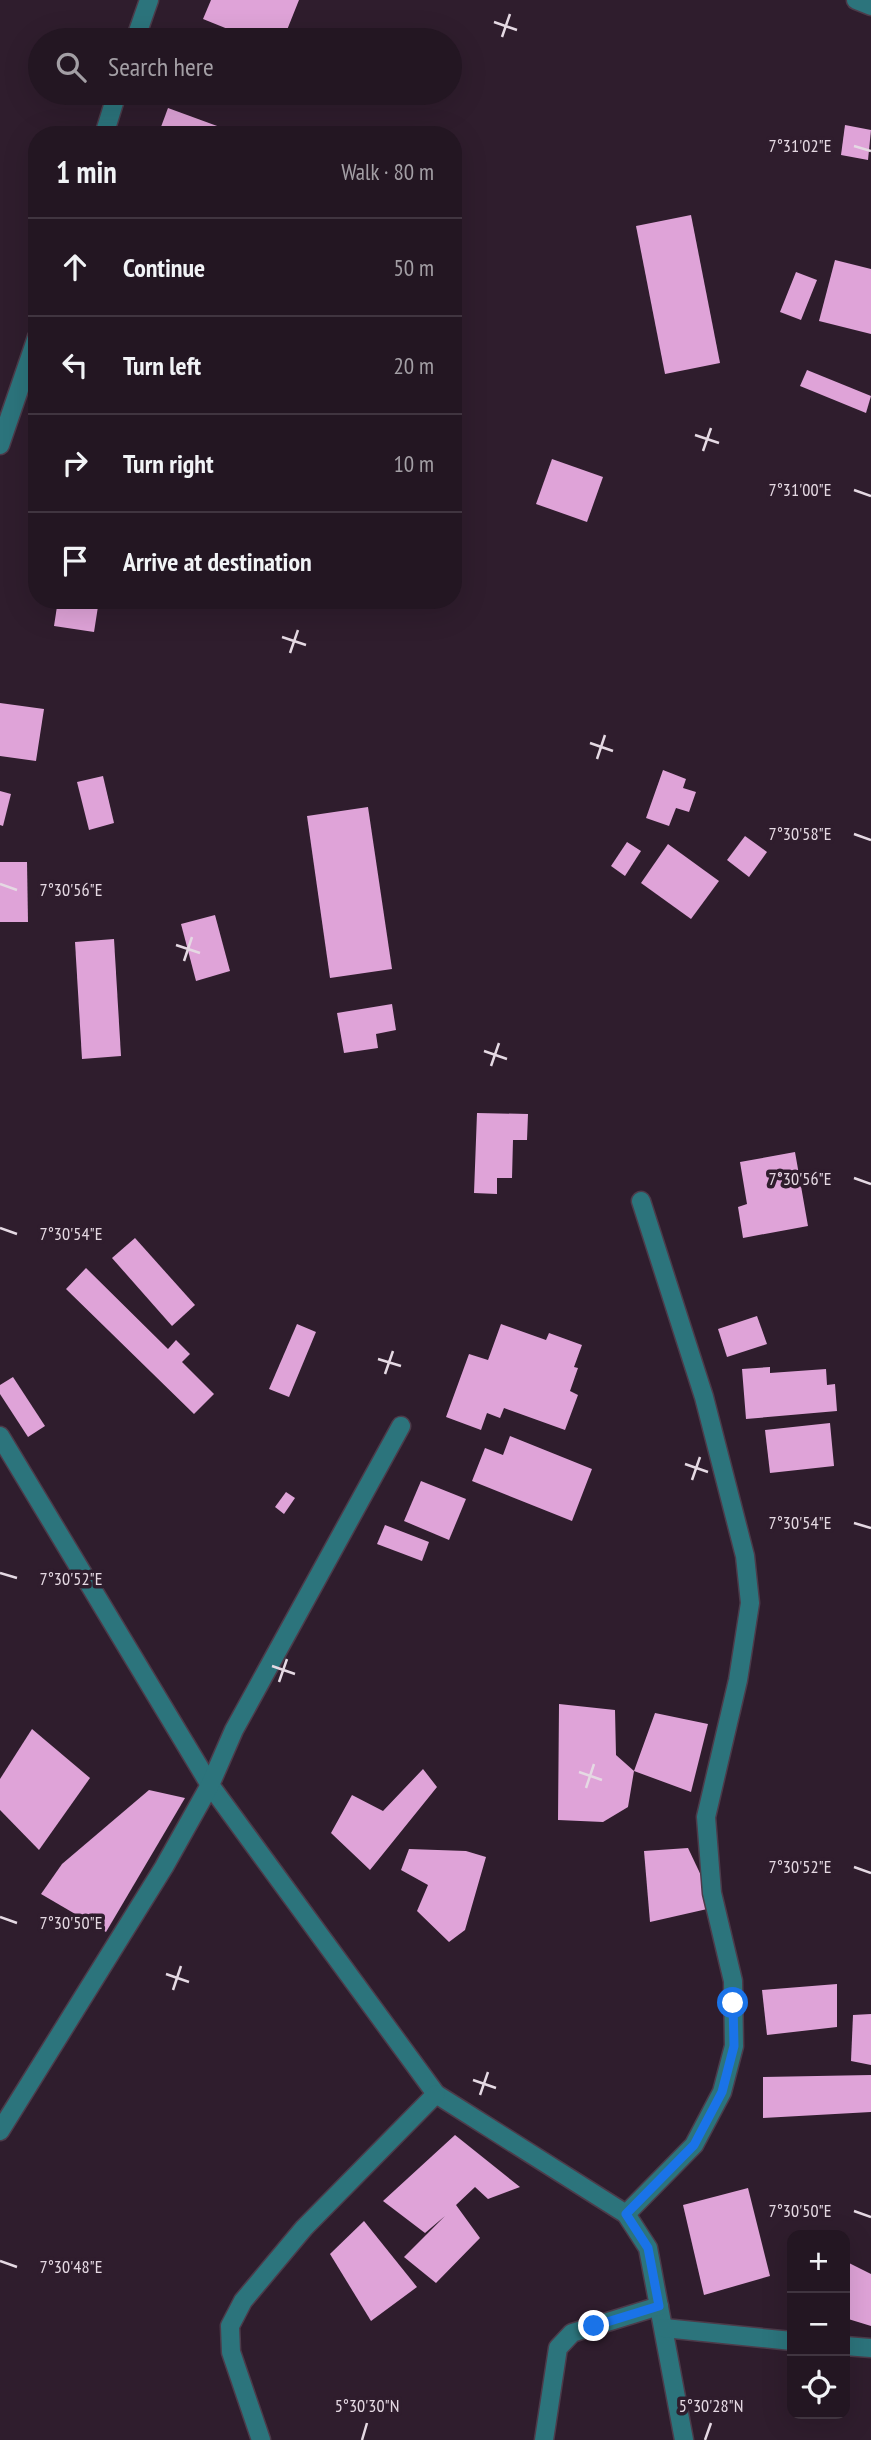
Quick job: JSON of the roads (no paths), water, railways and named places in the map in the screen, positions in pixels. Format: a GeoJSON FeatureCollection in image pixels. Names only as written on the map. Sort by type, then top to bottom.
{"type":"FeatureCollection","features":[{"type":"Feature","properties":{"kind":"street"},"geometry":{"type":"LineString","coordinates":[[139,28],[149,0]]}},
{"type":"Feature","properties":{"kind":"street"},"geometry":{"type":"LineString","coordinates":[[856,0],[871,6]]}},
{"type":"Feature","properties":{"kind":"street"},"geometry":{"type":"LineString","coordinates":[[107,126],[113,105]]}},
{"type":"Feature","properties":{"kind":"street"},"geometry":{"type":"LineString","coordinates":[[0,445],[28,363]]}},
{"type":"Feature","properties":{"kind":"street"},"geometry":{"type":"LineString","coordinates":[[626,2214],[694,2145],[722,2092],[734,2046],[733,1981],[712,1893],[706,1817],[738,1680],[750,1603],[745,1556],[704,1397],[641,1201]]}},
{"type":"Feature","properties":{"kind":"street"},"geometry":{"type":"LineString","coordinates":[[0,2131],[164,1867],[209,1785],[234,1730],[401,1426]]}},
{"type":"Feature","properties":{"kind":"street"},"geometry":{"type":"LineString","coordinates":[[0,1436],[209,1785],[436,2094],[626,2214],[648,2248],[684,2440]]}},
{"type":"Feature","properties":{"kind":"street"},"geometry":{"type":"LineString","coordinates":[[261,2440],[231,2352],[230,2326],[243,2301],[304,2228],[436,2094]]}},
{"type":"Feature","properties":{"kind":"street"},"geometry":{"type":"LineString","coordinates":[[544,2440],[558,2348],[572,2333],[659,2306]]}},
{"type":"Feature","properties":{"kind":"street"},"geometry":{"type":"LineString","coordinates":[[664,2328],[787,2340]]}},
{"type":"Feature","properties":{"kind":"street"},"geometry":{"type":"LineString","coordinates":[[850,2346],[871,2348]]}}]}
